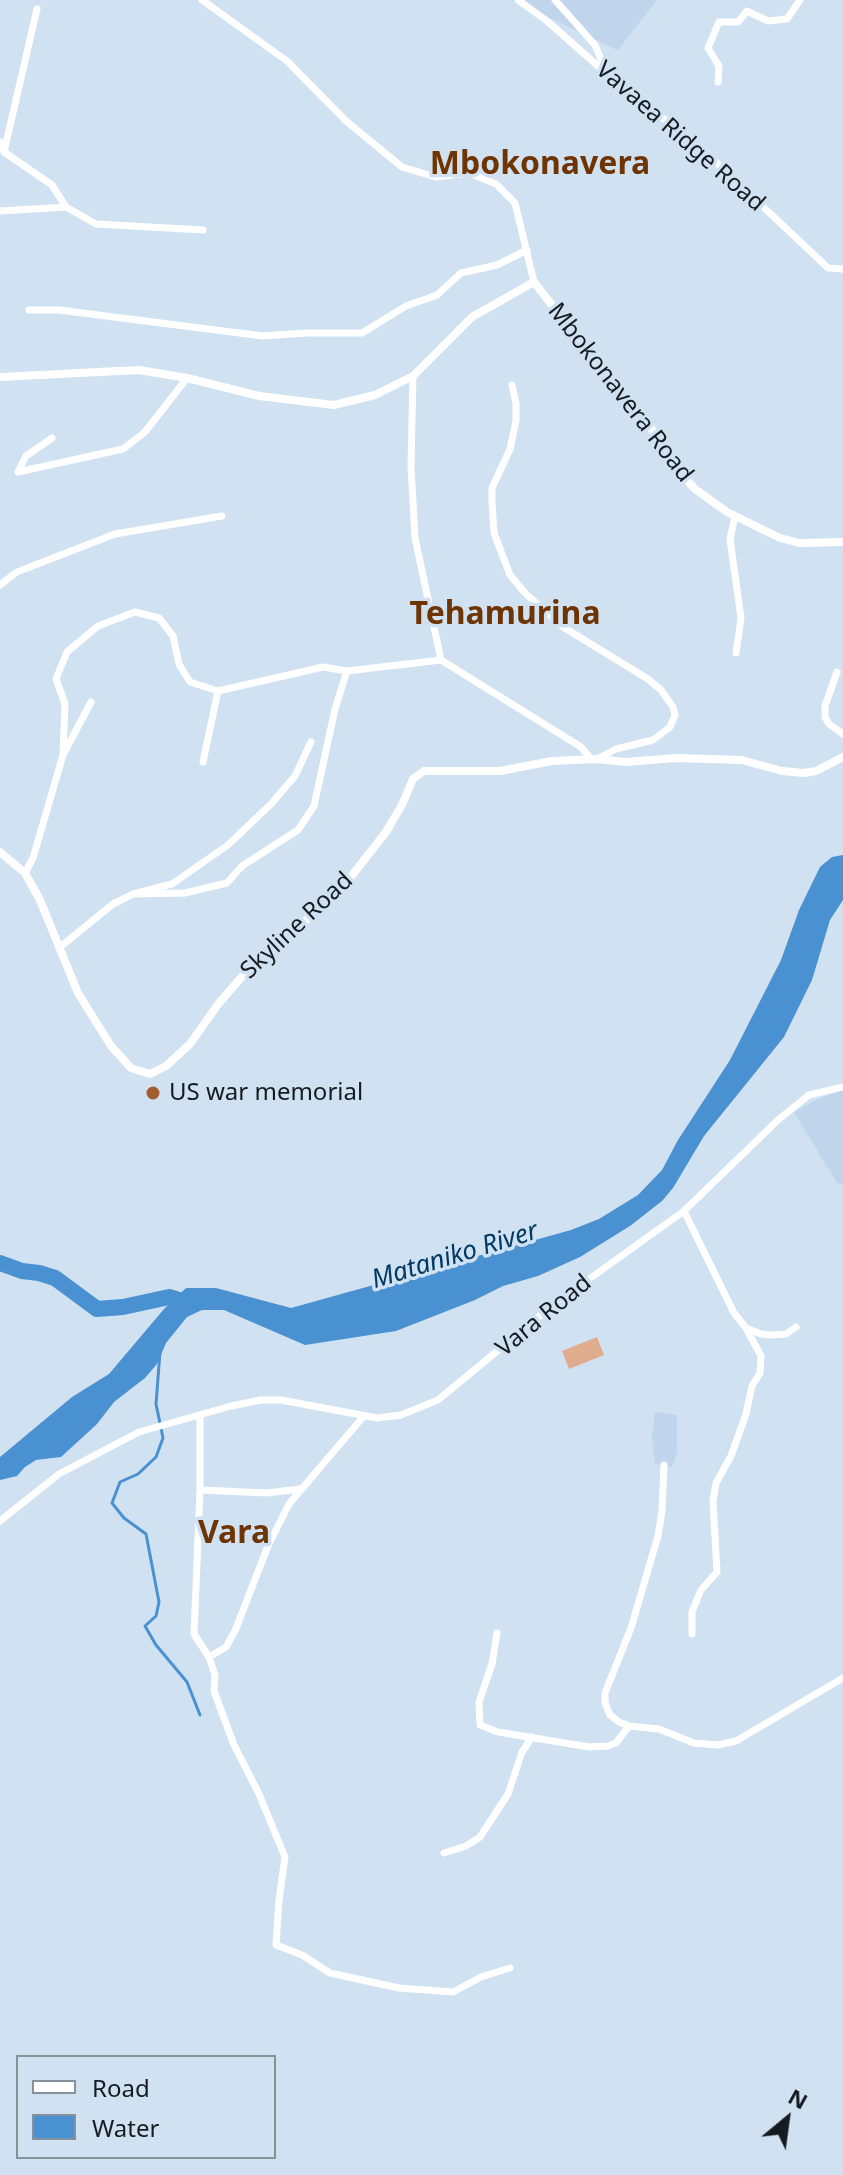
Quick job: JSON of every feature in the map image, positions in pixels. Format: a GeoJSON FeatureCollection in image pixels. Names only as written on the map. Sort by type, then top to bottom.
{"type":"FeatureCollection","features":[{"type":"Feature","properties":{"kind":"street"},"geometry":{"type":"LineString","coordinates":[[0,377],[139,370],[259,396],[334,405],[375,395],[413,376],[472,317],[534,282],[515,203],[496,184],[469,173],[436,177],[402,167],[346,121],[287,61],[202,0]]}},
{"type":"Feature","properties":{"kind":"street","name":"Vavaea Ridge Road"},"geometry":{"type":"LineString","coordinates":[[518,0],[703,150],[828,268],[843,269]]}},
{"type":"Feature","properties":{"kind":"street"},"geometry":{"type":"LineString","coordinates":[[555,0],[595,45],[606,73]]}},
{"type":"Feature","properties":{"kind":"street"},"geometry":{"type":"LineString","coordinates":[[718,82],[719,66],[708,48],[719,22],[738,22],[747,11],[768,21],[787,19],[800,0]]}},
{"type":"Feature","properties":{"kind":"street"},"geometry":{"type":"LineString","coordinates":[[4,152],[37,9]]}},
{"type":"Feature","properties":{"kind":"street"},"geometry":{"type":"LineString","coordinates":[[0,142],[4,152],[52,185],[66,207],[96,224],[203,230]]}},
{"type":"Feature","properties":{"kind":"street"},"geometry":{"type":"LineString","coordinates":[[0,211],[66,207]]}},
{"type":"Feature","properties":{"kind":"street"},"geometry":{"type":"LineString","coordinates":[[29,310],[59,310],[263,336],[362,333],[406,306],[437,295],[461,273],[497,265],[527,250]]}},
{"type":"Feature","properties":{"kind":"street","name":"Mbokonavera Road"},"geometry":{"type":"LineString","coordinates":[[534,282],[645,419],[677,469],[695,489],[735,516],[780,538],[799,543],[843,542]]}},
{"type":"Feature","properties":{"kind":"street"},"geometry":{"type":"LineString","coordinates":[[413,376],[411,467],[415,538],[441,660]]}},
{"type":"Feature","properties":{"kind":"street"},"geometry":{"type":"LineString","coordinates":[[52,438],[26,456],[18,472],[123,449],[145,432],[187,378]]}},
{"type":"Feature","properties":{"kind":"street"},"geometry":{"type":"LineString","coordinates":[[63,755],[65,704],[56,679],[67,652],[98,626],[135,612],[159,618],[173,636],[179,664],[190,682],[218,691],[323,667],[347,671],[441,660],[581,747],[594,760],[616,749],[653,740],[670,727],[675,715],[661,690],[563,627],[510,575],[494,533],[492,488],[510,449],[516,421],[512,385]]}},
{"type":"Feature","properties":{"kind":"street"},"geometry":{"type":"LineString","coordinates":[[0,585],[17,572],[115,534],[222,516]]}},
{"type":"Feature","properties":{"kind":"street"},"geometry":{"type":"LineString","coordinates":[[735,516],[730,539],[741,618],[736,653]]}},
{"type":"Feature","properties":{"kind":"street"},"geometry":{"type":"LineString","coordinates":[[133,894],[185,893],[227,883],[242,866],[298,830],[314,806],[335,709],[347,671]]}},
{"type":"Feature","properties":{"kind":"street"},"geometry":{"type":"LineString","coordinates":[[837,672],[825,706],[825,717],[843,734]]}},
{"type":"Feature","properties":{"kind":"street"},"geometry":{"type":"LineString","coordinates":[[203,762],[218,691]]}},
{"type":"Feature","properties":{"kind":"street"},"geometry":{"type":"LineString","coordinates":[[25,873],[33,858],[63,755],[91,702]]}},
{"type":"Feature","properties":{"kind":"street"},"geometry":{"type":"LineString","coordinates":[[59,948],[113,904],[133,894],[172,884],[228,845],[295,776],[311,742]]}},
{"type":"Feature","properties":{"kind":"street","name":"Skyline Road"},"geometry":{"type":"LineString","coordinates":[[0,852],[25,873],[40,900],[78,993],[111,1046],[131,1068],[143,1073],[154,1072],[166,1066],[190,1044],[219,1003],[254,963],[322,907],[347,882],[386,832],[417,774],[434,770],[500,771],[552,761],[626,762],[662,758],[742,760],[782,771],[803,773],[816,771],[843,757]]}},
{"type":"Feature","properties":{"kind":"street","name":"Vara Road"},"geometry":{"type":"LineString","coordinates":[[0,1521],[59,1474],[139,1432],[155,1427],[261,1400],[281,1400],[377,1418],[401,1415],[438,1400],[553,1305],[684,1211],[778,1120],[809,1095],[843,1087]]}},
{"type":"Feature","properties":{"kind":"street"},"geometry":{"type":"LineString","coordinates":[[684,1211],[734,1313],[761,1356],[760,1373],[752,1386],[746,1414],[731,1456],[716,1483],[713,1501],[717,1572],[701,1590],[692,1612],[692,1634]]}},
{"type":"Feature","properties":{"kind":"street"},"geometry":{"type":"LineString","coordinates":[[746,1328],[772,1335],[786,1334],[796,1327]]}},
{"type":"Feature","properties":{"kind":"street"},"geometry":{"type":"LineString","coordinates":[[200,1415],[194,1634],[209,1657],[215,1675],[214,1691],[234,1745],[259,1794],[285,1857],[276,1945],[302,1955],[330,1973],[399,1988],[453,1992],[481,1977],[510,1968]]}},
{"type":"Feature","properties":{"kind":"street"},"geometry":{"type":"LineString","coordinates":[[209,1657],[226,1647],[235,1631],[268,1546],[289,1504],[363,1417]]}},
{"type":"Feature","properties":{"kind":"street"},"geometry":{"type":"LineString","coordinates":[[664,1465],[658,1536],[631,1628],[605,1693],[610,1715],[629,1726],[659,1729],[694,1743],[718,1745],[736,1741],[843,1678]]}},
{"type":"Feature","properties":{"kind":"street"},"geometry":{"type":"LineString","coordinates":[[200,1490],[267,1493],[300,1489]]}},
{"type":"Feature","properties":{"kind":"street"},"geometry":{"type":"LineString","coordinates":[[497,1633],[492,1664],[479,1702],[480,1725],[498,1732],[589,1747],[616,1743],[629,1726]]}},
{"type":"Feature","properties":{"kind":"street"},"geometry":{"type":"LineString","coordinates":[[444,1853],[466,1846],[480,1837],[508,1794],[522,1752],[532,1737]]}},
{"type":"Feature","properties":{"kind":"shaded area"},"geometry":{"type":"Polygon","coordinates":[[[511,0],[657,0],[618,50],[511,0]]]}},
{"type":"Feature","properties":{"kind":"shaded area"},"geometry":{"type":"Polygon","coordinates":[[[843,1090],[843,1185],[837,1183],[794,1112],[843,1090]]]}},
{"type":"Feature","properties":{"kind":"shaded area"},"geometry":{"type":"Polygon","coordinates":[[[597,1337],[604,1355],[569,1369],[562,1351],[597,1337]]]}},
{"type":"Feature","properties":{"kind":"shaded area"},"geometry":{"type":"Polygon","coordinates":[[[655,1412],[677,1415],[677,1453],[672,1467],[655,1464],[652,1436],[655,1412]]]}},
{"type":"Feature","properties":{"kind":"water"},"geometry":{"type":"Polygon","coordinates":[[[843,855],[843,900],[830,920],[812,980],[784,1037],[704,1136],[673,1188],[662,1201],[630,1226],[580,1257],[538,1276],[503,1286],[396,1331],[305,1345],[224,1310],[202,1310],[187,1317],[166,1343],[157,1364],[145,1378],[114,1402],[97,1424],[61,1457],[36,1460],[17,1476],[0,1480],[0,1457],[72,1397],[109,1374],[186,1288],[216,1288],[291,1308],[571,1230],[599,1219],[638,1195],[662,1170],[730,1060],[781,960],[799,910],[820,867],[832,857],[843,855]]]}},
{"type":"Feature","properties":{"kind":"waterway"},"geometry":{"type":"LineString","coordinates":[[0,1263],[55,1278],[97,1309],[169,1297],[185,1302]]}},
{"type":"Feature","properties":{"kind":"waterway"},"geometry":{"type":"LineString","coordinates":[[160,1352],[156,1404],[163,1438],[156,1457],[138,1474],[120,1482],[112,1503],[124,1518],[146,1534],[159,1602],[156,1616],[145,1626],[156,1645],[187,1682],[200,1715]]}},
{"type":"Feature","properties":{"kind":"place","name":"US war memorial"},"geometry":{"type":"Point","coordinates":[153,1093]}},
{"type":"Feature","properties":{"kind":"district","name":"Mbokonavera"},"geometry":{"type":"Point","coordinates":[540,165]}},
{"type":"Feature","properties":{"kind":"district","name":"Tehamurina"},"geometry":{"type":"Point","coordinates":[505,615]}},
{"type":"Feature","properties":{"kind":"district","name":"Vara"},"geometry":{"type":"Point","coordinates":[234,1534]}},
{"type":"Feature","properties":{"kind":"water label","name":"Mataniko River"},"geometry":{"type":"Point","coordinates":[455,1256]}}]}
